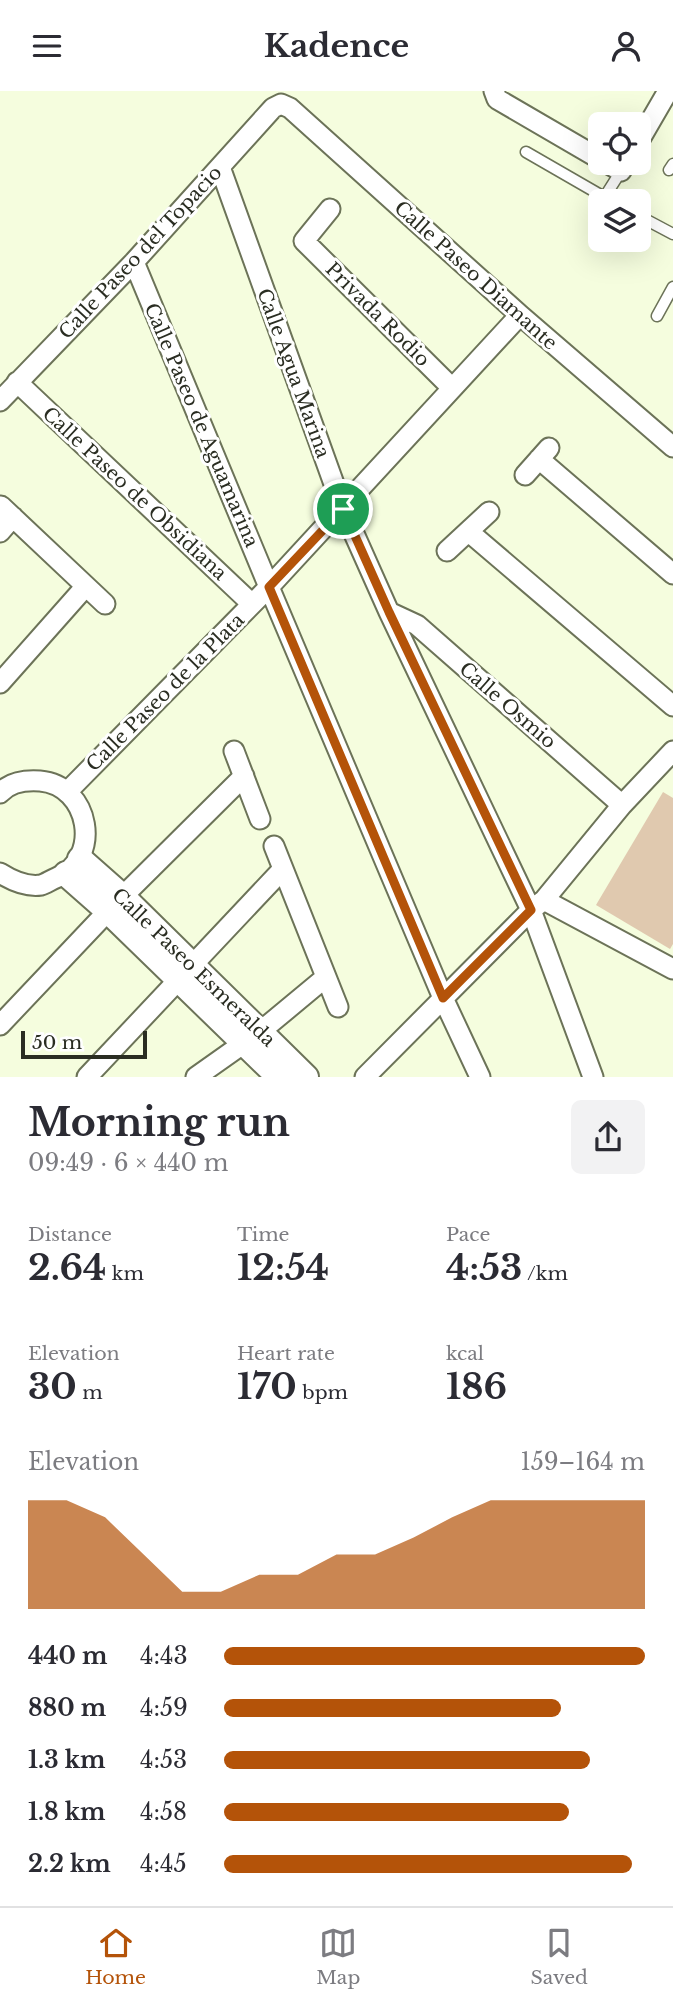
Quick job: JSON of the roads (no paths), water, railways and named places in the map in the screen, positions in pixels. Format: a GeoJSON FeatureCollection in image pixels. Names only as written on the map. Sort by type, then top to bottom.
{"type":"FeatureCollection","features":[{"type":"Feature","properties":{"kind":"street"},"geometry":{"type":"LineString","coordinates":[[494,91],[496,99],[588,152]]}},
{"type":"Feature","properties":{"kind":"street"},"geometry":{"type":"LineString","coordinates":[[651,120],[668,91]]}},
{"type":"Feature","properties":{"kind":"street","name":"Calle Paseo del Topacio"},"geometry":{"type":"LineString","coordinates":[[0,401],[134,262],[273,109],[281,104]]}},
{"type":"Feature","properties":{"kind":"street","name":"Calle Paseo Diamante"},"geometry":{"type":"LineString","coordinates":[[281,104],[290,108],[520,315],[673,447]]}},
{"type":"Feature","properties":{"kind":"street","name":"Calle Agua Marina"},"geometry":{"type":"LineString","coordinates":[[220,167],[343,509],[389,612],[538,905],[593,1076]]}},
{"type":"Feature","properties":{"kind":"street","name":"Privada Rodio"},"geometry":{"type":"LineString","coordinates":[[330,209],[304,241],[451,387]]}},
{"type":"Feature","properties":{"kind":"street","name":"Calle Paseo de Aguamarina"},"geometry":{"type":"LineString","coordinates":[[134,262],[443,998],[480,1076]]}},
{"type":"Feature","properties":{"kind":"street","name":"Calle Paseo de la Plata"},"geometry":{"type":"LineString","coordinates":[[67,792],[269,587],[520,315]]}},
{"type":"Feature","properties":{"kind":"street","name":"Calle Paseo de Obsidiana"},"geometry":{"type":"LineString","coordinates":[[17,382],[252,604]]}},
{"type":"Feature","properties":{"kind":"street"},"geometry":{"type":"LineString","coordinates":[[525,475],[544,454],[673,574]]}},
{"type":"Feature","properties":{"kind":"street"},"geometry":{"type":"LineString","coordinates":[[447,551],[489,512]]}},
{"type":"Feature","properties":{"kind":"street"},"geometry":{"type":"LineString","coordinates":[[5,518],[105,604]]}},
{"type":"Feature","properties":{"kind":"street"},"geometry":{"type":"LineString","coordinates":[[469,531],[673,706]]}},
{"type":"Feature","properties":{"kind":"street"},"geometry":{"type":"LineString","coordinates":[[0,683],[86,586]]}},
{"type":"Feature","properties":{"kind":"street","name":"Calle Osmio"},"geometry":{"type":"LineString","coordinates":[[389,612],[417,625],[622,805]]}},
{"type":"Feature","properties":{"kind":"street"},"geometry":{"type":"LineString","coordinates":[[234,751],[260,819]]}},
{"type":"Feature","properties":{"kind":"street"},"geometry":{"type":"LineString","coordinates":[[365,1076],[538,905],[622,805],[673,751]]}},
{"type":"Feature","properties":{"kind":"street"},"geometry":{"type":"LineString","coordinates":[[0,1025],[115,904],[244,776]]}},
{"type":"Feature","properties":{"kind":"street"},"geometry":{"type":"LineString","coordinates":[[0,873],[14,881],[41,885],[73,867],[87,834],[80,808],[67,792],[46,782],[29,780],[4,783]]}},
{"type":"Feature","properties":{"kind":"street"},"geometry":{"type":"LineString","coordinates":[[274,846],[338,1007]]}},
{"type":"Feature","properties":{"kind":"street","name":"Calle Paseo Esmeralda"},"geometry":{"type":"LineString","coordinates":[[73,867],[253,1037],[306,1076]]}},
{"type":"Feature","properties":{"kind":"street"},"geometry":{"type":"LineString","coordinates":[[87,1076],[282,870]]}},
{"type":"Feature","properties":{"kind":"street"},"geometry":{"type":"LineString","coordinates":[[538,905],[673,969]]}},
{"type":"Feature","properties":{"kind":"street"},"geometry":{"type":"LineString","coordinates":[[196,1076],[253,1037],[326,977]]}},
{"type":"Feature","properties":{"kind":"street","name":"Calle Paseo Esmeralda"},"geometry":{"type":"LineString","coordinates":[[253,1037],[279,1076]]}},
{"type":"Feature","properties":{"kind":"lane"},"geometry":{"type":"LineString","coordinates":[[526,152],[591,189]]}},
{"type":"Feature","properties":{"kind":"lane"},"geometry":{"type":"LineString","coordinates":[[651,223],[673,235]]}},
{"type":"Feature","properties":{"kind":"lane"},"geometry":{"type":"LineString","coordinates":[[657,316],[673,286]]}}]}
